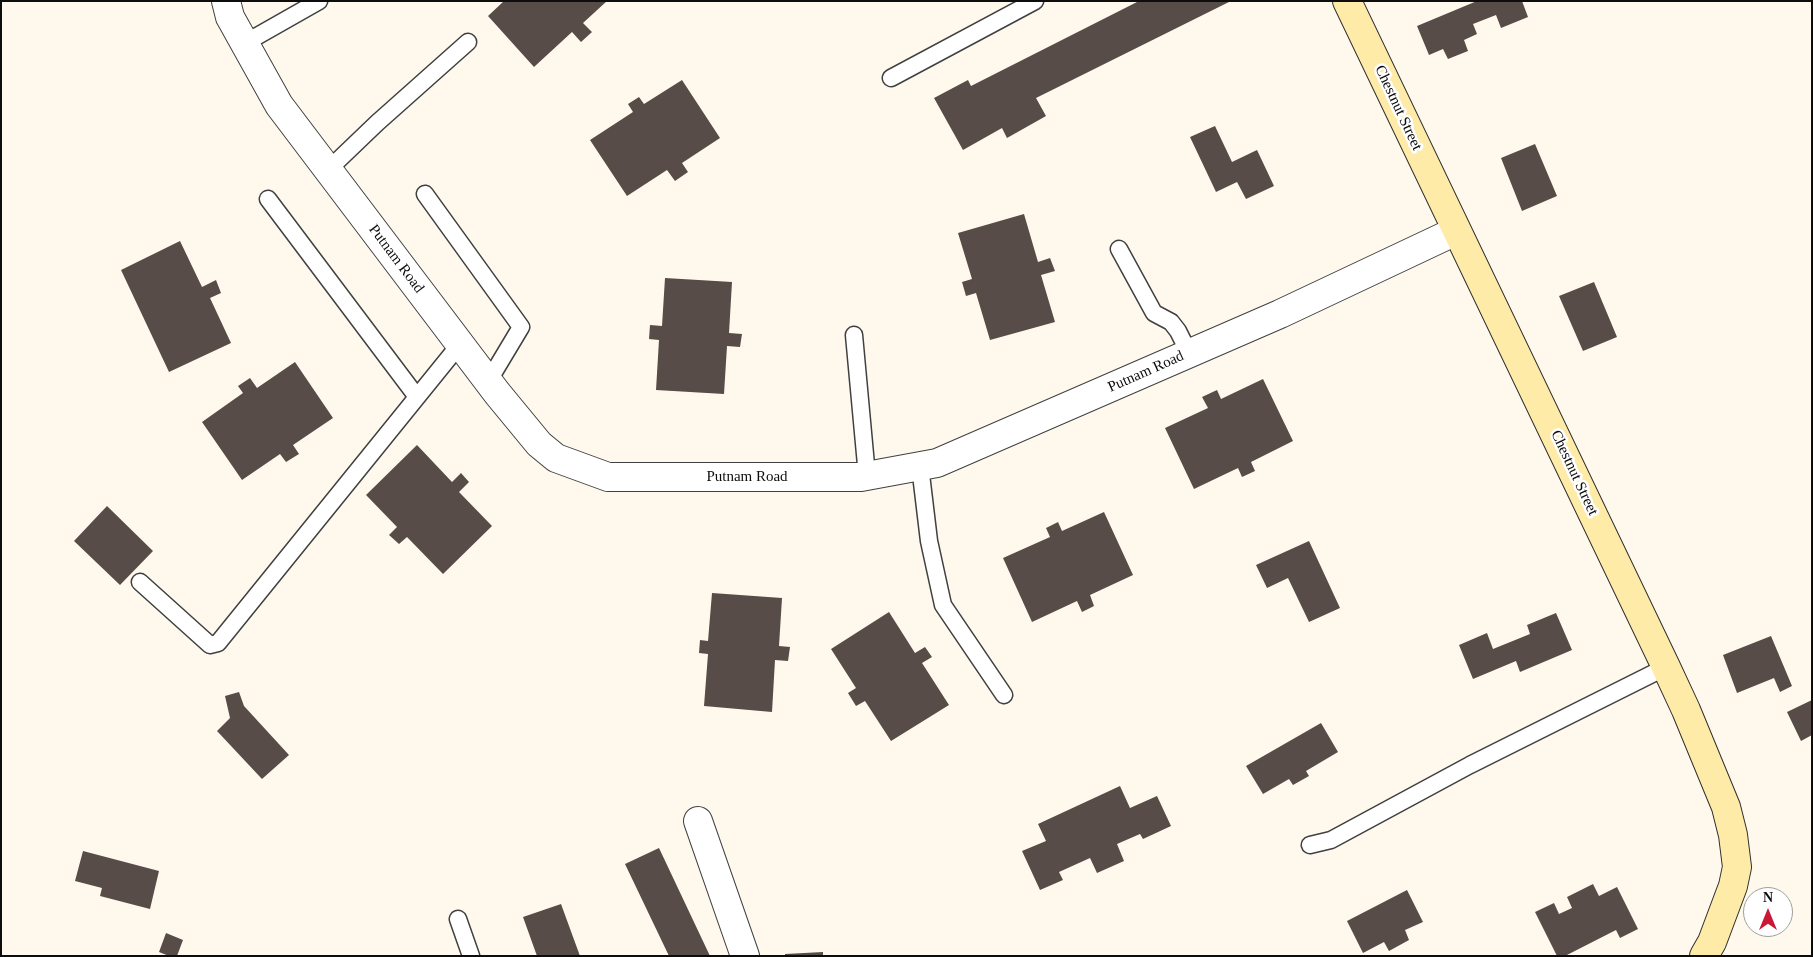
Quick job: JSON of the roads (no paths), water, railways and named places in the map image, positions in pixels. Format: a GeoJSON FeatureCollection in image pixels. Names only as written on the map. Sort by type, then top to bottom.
{"type":"FeatureCollection","features":[{"type":"Feature","properties":{"kind":"street","name":"Putnam Road"},"geometry":{"type":"LineString","coordinates":[[226,1],[230,17],[279,105],[488,382],[539,444],[556,458],[608,477],[867,476],[937,463],[1280,314],[1456,231]]}},
{"type":"Feature","properties":{"kind":"street","name":"Chestnut Street"},"geometry":{"type":"LineString","coordinates":[[1347,1],[1456,231],[1539,398],[1666,667],[1726,807],[1733,835],[1737,867],[1733,886],[1712,942],[1704,956]]}},
{"type":"Feature","properties":{"kind":"street"},"geometry":{"type":"LineString","coordinates":[[698,821],[745,956]]}},
{"type":"Feature","properties":{"kind":"lane"},"geometry":{"type":"LineString","coordinates":[[245,43],[319,1]]}},
{"type":"Feature","properties":{"kind":"lane"},"geometry":{"type":"LineString","coordinates":[[891,78],[1035,1]]}},
{"type":"Feature","properties":{"kind":"lane"},"geometry":{"type":"LineString","coordinates":[[328,170],[377,123],[468,42]]}},
{"type":"Feature","properties":{"kind":"lane"},"geometry":{"type":"LineString","coordinates":[[425,194],[521,327],[488,382]]}},
{"type":"Feature","properties":{"kind":"lane"},"geometry":{"type":"LineString","coordinates":[[268,200],[417,397]]}},
{"type":"Feature","properties":{"kind":"lane"},"geometry":{"type":"LineString","coordinates":[[1119,249],[1154,313],[1170,322],[1178,330],[1189,353]]}},
{"type":"Feature","properties":{"kind":"lane"},"geometry":{"type":"LineString","coordinates":[[854,335],[867,476]]}},
{"type":"Feature","properties":{"kind":"lane"},"geometry":{"type":"LineString","coordinates":[[140,582],[210,645],[218,643],[460,344]]}},
{"type":"Feature","properties":{"kind":"lane"},"geometry":{"type":"LineString","coordinates":[[920,466],[929,541],[943,605],[1004,695]]}},
{"type":"Feature","properties":{"kind":"lane"},"geometry":{"type":"LineString","coordinates":[[1310,845],[1331,840],[1470,764],[1666,667]]}},
{"type":"Feature","properties":{"kind":"lane"},"geometry":{"type":"LineString","coordinates":[[458,919],[471,956]]}}]}
